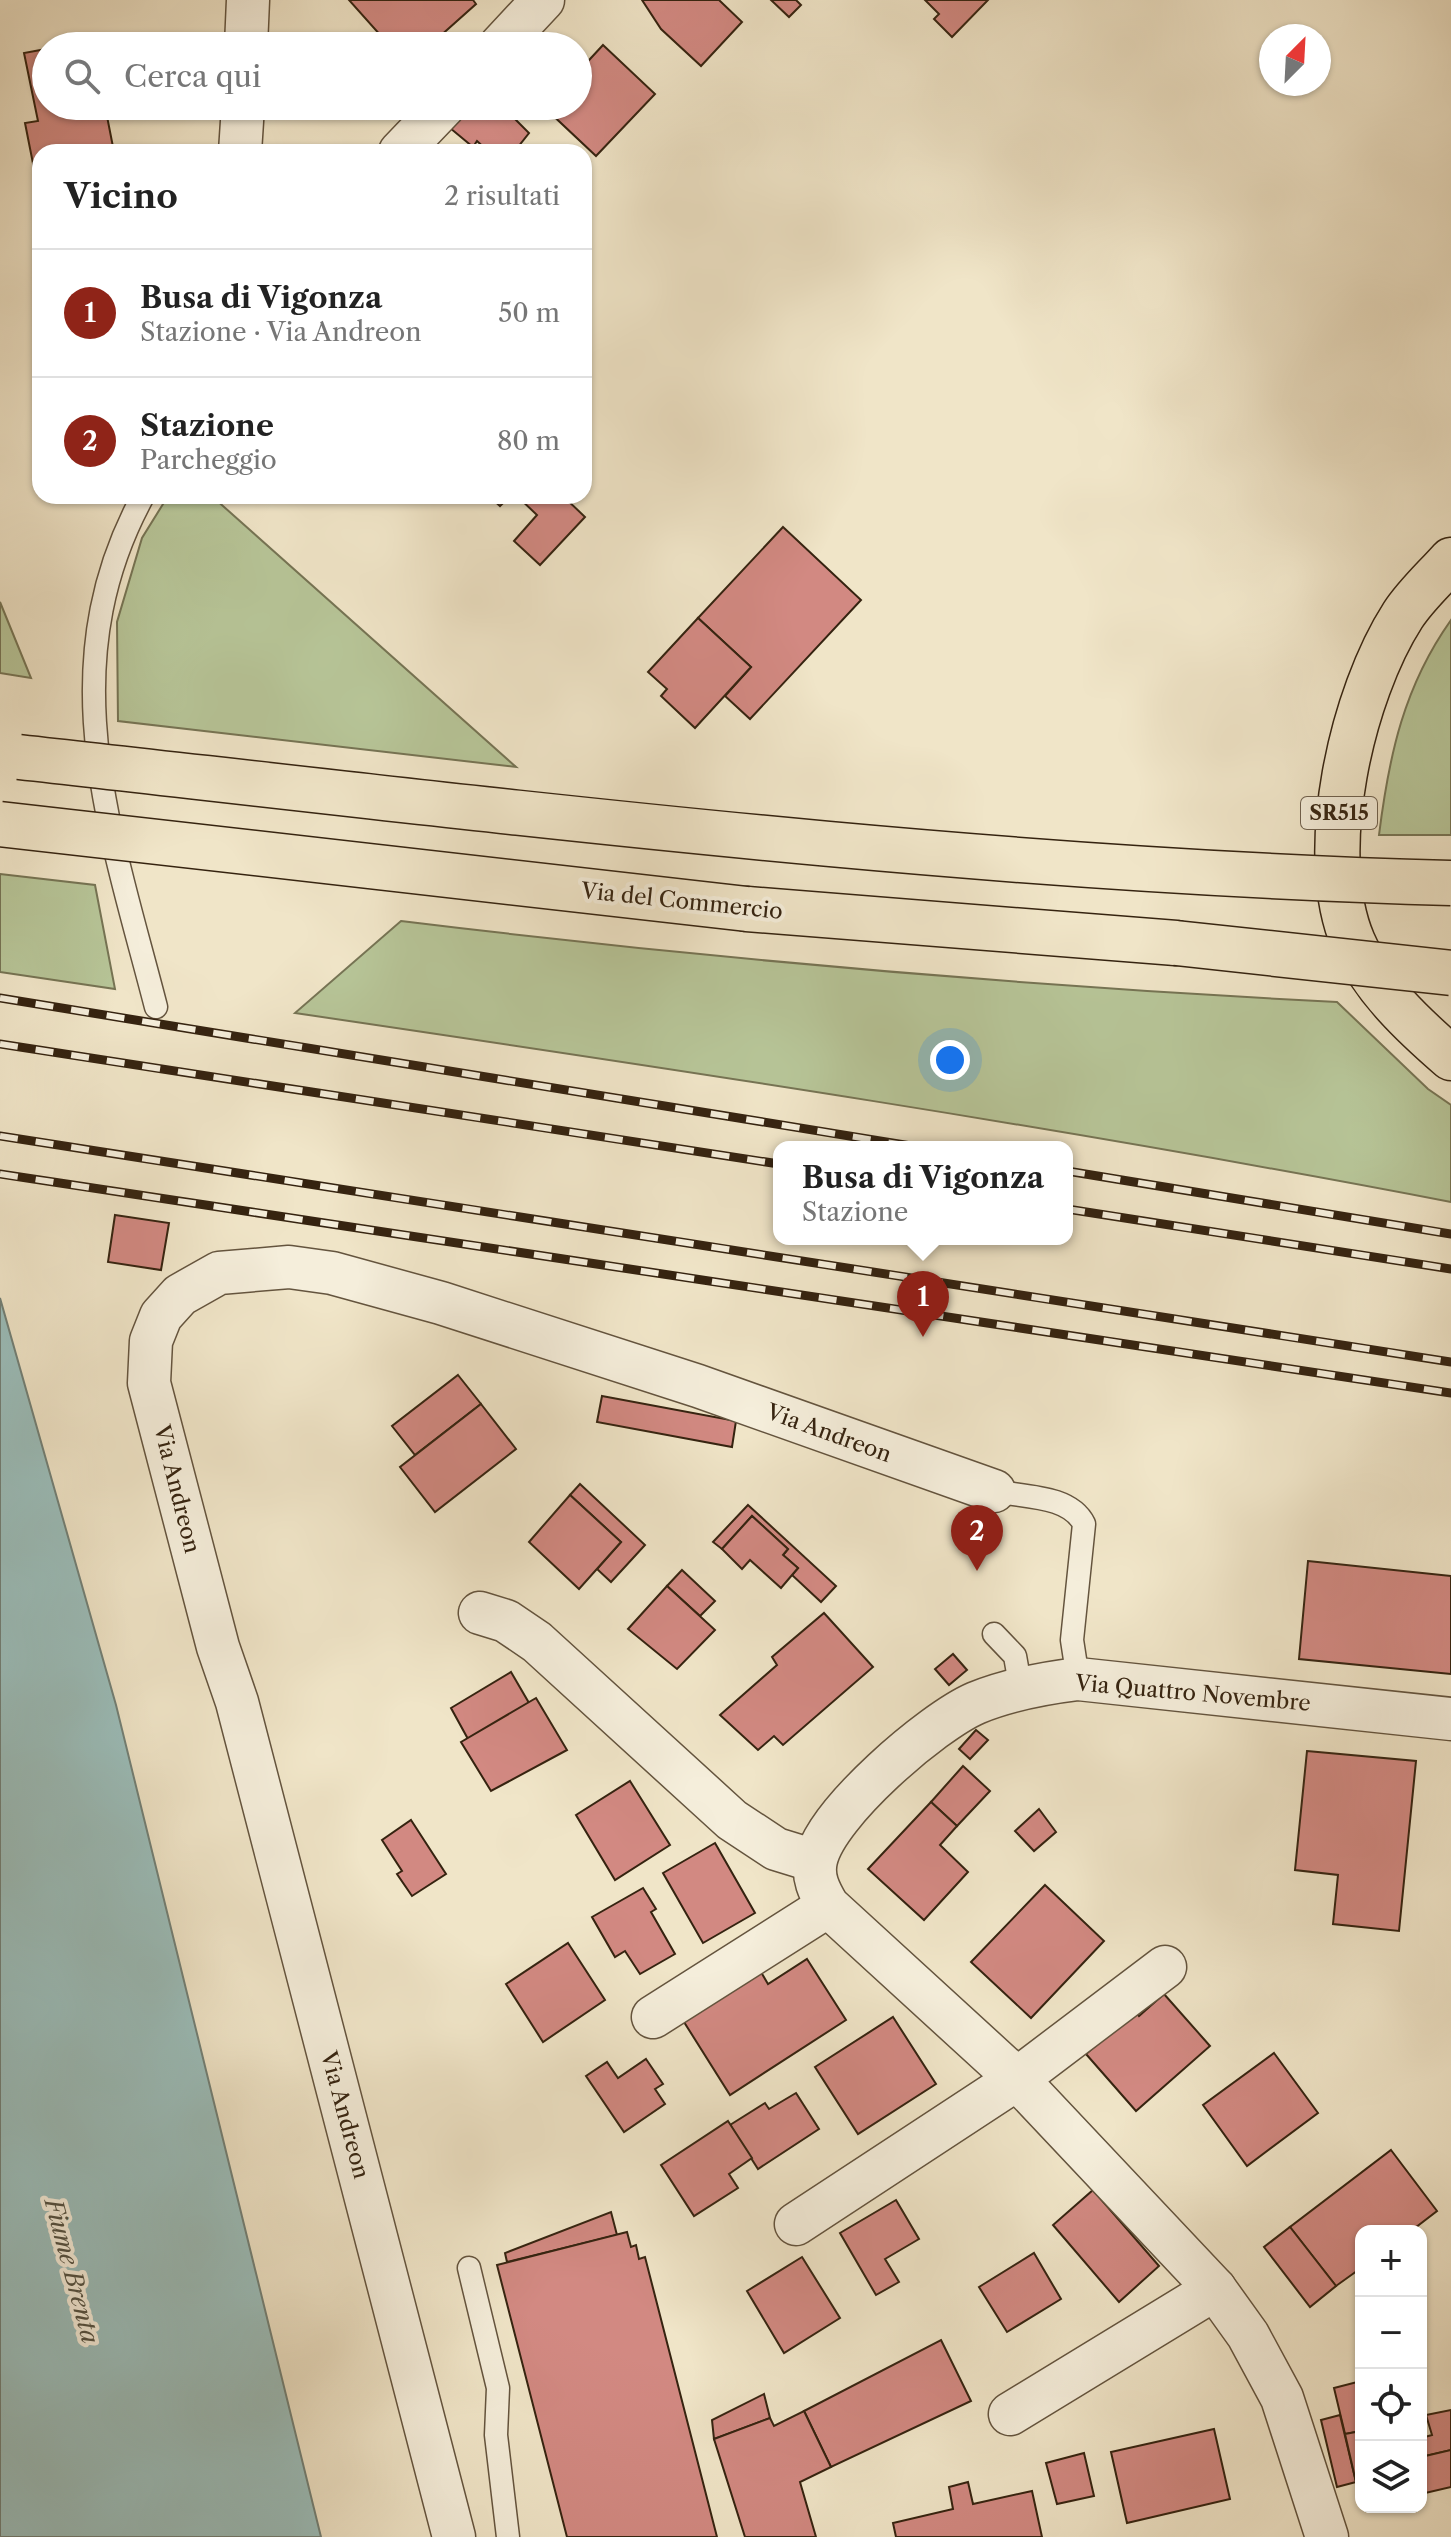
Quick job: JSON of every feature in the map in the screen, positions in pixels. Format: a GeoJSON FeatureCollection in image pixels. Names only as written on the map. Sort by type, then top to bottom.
{"type":"FeatureCollection","features":[{"type":"Feature","properties":{"kind":"main road","name":"SR515"},"geometry":{"type":"LineString","coordinates":[[1451,560],[1404,614],[1379,661],[1347,760],[1338,816],[1341,889],[1353,941],[1407,1020],[1451,1058]]}},
{"type":"Feature","properties":{"kind":"main road"},"geometry":{"type":"LineString","coordinates":[[10,756],[821,846],[1299,879],[1451,883]]}},
{"type":"Feature","properties":{"kind":"main road","name":"Via del Commercio"},"geometry":{"type":"LineString","coordinates":[[0,824],[747,909],[1176,943],[1451,973]]}},
{"type":"Feature","properties":{"kind":"street"},"geometry":{"type":"LineString","coordinates":[[247,32],[248,0]]}},
{"type":"Feature","properties":{"kind":"street"},"geometry":{"type":"LineString","coordinates":[[513,32],[543,0]]}},
{"type":"Feature","properties":{"kind":"street"},"geometry":{"type":"LineString","coordinates":[[241,144],[242,120]]}},
{"type":"Feature","properties":{"kind":"street"},"geometry":{"type":"LineString","coordinates":[[408,144],[431,120]]}},
{"type":"Feature","properties":{"kind":"street","name":"Via Andreon"},"geometry":{"type":"LineString","coordinates":[[454,2537],[237,1702],[218,1647],[149,1383],[151,1341],[161,1316],[180,1295],[219,1273],[259,1267],[332,1273],[441,1303],[698,1386],[989,1500]]}},
{"type":"Feature","properties":{"kind":"street"},"geometry":{"type":"LineString","coordinates":[[480,1613],[506,1621],[537,1642],[732,1820],[776,1849],[815,1861],[815,1880],[828,1906],[1017,2079],[1215,2289],[1248,2335],[1282,2398],[1327,2537]]}},
{"type":"Feature","properties":{"kind":"street","name":"Via Quattro Novembre"},"geometry":{"type":"LineString","coordinates":[[815,1861],[826,1833],[919,1739],[975,1703],[1021,1690],[1078,1679],[1451,1719]]}},
{"type":"Feature","properties":{"kind":"street"},"geometry":{"type":"LineString","coordinates":[[653,2017],[828,1906]]}},
{"type":"Feature","properties":{"kind":"street"},"geometry":{"type":"LineString","coordinates":[[796,2224],[1017,2079],[1165,1967]]}},
{"type":"Feature","properties":{"kind":"street"},"geometry":{"type":"LineString","coordinates":[[1010,2414],[1215,2289]]}},
{"type":"Feature","properties":{"kind":"lane"},"geometry":{"type":"LineString","coordinates":[[139,504],[114,555],[101,603],[93,696],[95,749],[109,823],[156,1007]]}},
{"type":"Feature","properties":{"kind":"lane"},"geometry":{"type":"LineString","coordinates":[[989,1500],[1064,1504],[1078,1511],[1084,1524],[1072,1640],[1078,1679]]}},
{"type":"Feature","properties":{"kind":"lane"},"geometry":{"type":"LineString","coordinates":[[994,1634],[1015,1656],[1021,1690]]}},
{"type":"Feature","properties":{"kind":"lane"},"geometry":{"type":"LineString","coordinates":[[469,2268],[498,2388],[496,2435],[508,2537]]}},
{"type":"Feature","properties":{"kind":"green space"},"geometry":{"type":"Polygon","coordinates":[[[163,504],[221,504],[516,767],[118,721],[117,622],[142,538],[163,504]]]}},
{"type":"Feature","properties":{"kind":"green space"},"geometry":{"type":"Polygon","coordinates":[[[0,602],[31,678],[0,673],[0,602]]]}},
{"type":"Feature","properties":{"kind":"green space"},"geometry":{"type":"Polygon","coordinates":[[[1451,620],[1451,835],[1379,835],[1401,722],[1421,670],[1451,620]]]}},
{"type":"Feature","properties":{"kind":"green space"},"geometry":{"type":"Polygon","coordinates":[[[0,874],[95,885],[115,989],[0,972],[0,874]]]}},
{"type":"Feature","properties":{"kind":"green space"},"geometry":{"type":"Polygon","coordinates":[[[401,921],[868,970],[1337,1002],[1428,1089],[1451,1105],[1451,1202],[1018,1125],[295,1013],[401,921]]]}},
{"type":"Feature","properties":{"kind":"water","name":"Fiume Brenta"},"geometry":{"type":"Polygon","coordinates":[[[0,1298],[116,1705],[321,2537],[0,2537],[0,1298]]]}},
{"type":"Feature","properties":{"kind":"building"},"geometry":{"type":"Polygon","coordinates":[[[349,0],[473,0],[476,4],[445,32],[378,32],[349,0]]]}},
{"type":"Feature","properties":{"kind":"building"},"geometry":{"type":"Polygon","coordinates":[[[642,0],[719,0],[742,22],[701,66],[661,29],[642,0]]]}},
{"type":"Feature","properties":{"kind":"building"},"geometry":{"type":"Polygon","coordinates":[[[771,0],[796,0],[801,5],[789,17],[771,0]]]}},
{"type":"Feature","properties":{"kind":"building"},"geometry":{"type":"Polygon","coordinates":[[[925,0],[988,0],[952,37],[934,19],[939,14],[925,0]]]}},
{"type":"Feature","properties":{"kind":"building"},"geometry":{"type":"Polygon","coordinates":[[[603,45],[655,94],[596,156],[592,152],[592,144],[583,144],[558,120],[592,120],[592,57],[603,45]]]}},
{"type":"Feature","properties":{"kind":"building"},"geometry":{"type":"Polygon","coordinates":[[[32,52],[32,92],[24,53],[32,52]]]}},
{"type":"Feature","properties":{"kind":"building"},"geometry":{"type":"Polygon","coordinates":[[[108,120],[112,144],[32,144],[32,158],[25,123],[108,120]]]}},
{"type":"Feature","properties":{"kind":"building"},"geometry":{"type":"Polygon","coordinates":[[[458,120],[516,120],[529,133],[520,144],[480,144],[477,141],[469,144],[450,128],[458,120]]]}},
{"type":"Feature","properties":{"kind":"building"},"geometry":{"type":"Polygon","coordinates":[[[525,504],[571,504],[585,517],[540,565],[514,541],[537,515],[525,504]]]}},
{"type":"Feature","properties":{"kind":"building"},"geometry":{"type":"Polygon","coordinates":[[[783,527],[861,600],[750,719],[725,696],[751,667],[698,618],[783,527]]]}},
{"type":"Feature","properties":{"kind":"building"},"geometry":{"type":"Polygon","coordinates":[[[698,618],[751,667],[695,728],[661,696],[667,689],[648,672],[698,618]]]}},
{"type":"Feature","properties":{"kind":"building"},"geometry":{"type":"Polygon","coordinates":[[[115,1215],[169,1223],[161,1270],[108,1262],[115,1215]]]}},
{"type":"Feature","properties":{"kind":"building"},"geometry":{"type":"Polygon","coordinates":[[[458,1375],[481,1404],[415,1455],[392,1426],[458,1375]]]}},
{"type":"Feature","properties":{"kind":"building"},"geometry":{"type":"Polygon","coordinates":[[[602,1396],[736,1421],[732,1447],[597,1422],[602,1396]]]}},
{"type":"Feature","properties":{"kind":"building"},"geometry":{"type":"Polygon","coordinates":[[[481,1404],[516,1449],[435,1512],[400,1467],[481,1404]]]}},
{"type":"Feature","properties":{"kind":"building"},"geometry":{"type":"Polygon","coordinates":[[[580,1484],[645,1545],[611,1582],[597,1569],[621,1542],[570,1495],[580,1484]]]}},
{"type":"Feature","properties":{"kind":"building"},"geometry":{"type":"Polygon","coordinates":[[[570,1495],[621,1542],[579,1589],[529,1542],[570,1495]]]}},
{"type":"Feature","properties":{"kind":"building"},"geometry":{"type":"Polygon","coordinates":[[[748,1505],[836,1586],[821,1602],[792,1575],[798,1568],[783,1555],[788,1549],[752,1516],[722,1549],[713,1542],[748,1505]]]}},
{"type":"Feature","properties":{"kind":"building"},"geometry":{"type":"Polygon","coordinates":[[[752,1516],[788,1549],[783,1555],[798,1568],[781,1588],[750,1560],[742,1569],[722,1549],[752,1516]]]}},
{"type":"Feature","properties":{"kind":"building"},"geometry":{"type":"Polygon","coordinates":[[[1308,1561],[1451,1576],[1451,1674],[1299,1659],[1308,1561]]]}},
{"type":"Feature","properties":{"kind":"building"},"geometry":{"type":"Polygon","coordinates":[[[682,1570],[715,1601],[700,1616],[667,1586],[682,1570]]]}},
{"type":"Feature","properties":{"kind":"building"},"geometry":{"type":"Polygon","coordinates":[[[667,1586],[715,1630],[677,1669],[628,1629],[667,1586]]]}},
{"type":"Feature","properties":{"kind":"building"},"geometry":{"type":"Polygon","coordinates":[[[824,1613],[873,1667],[783,1745],[774,1736],[758,1750],[720,1715],[777,1665],[772,1657],[824,1613]]]}},
{"type":"Feature","properties":{"kind":"building"},"geometry":{"type":"Polygon","coordinates":[[[953,1654],[967,1670],[949,1685],[935,1669],[953,1654]]]}},
{"type":"Feature","properties":{"kind":"building"},"geometry":{"type":"Polygon","coordinates":[[[511,1672],[529,1703],[468,1739],[451,1708],[511,1672]]]}},
{"type":"Feature","properties":{"kind":"building"},"geometry":{"type":"Polygon","coordinates":[[[536,1698],[567,1750],[491,1791],[461,1742],[536,1698]]]}},
{"type":"Feature","properties":{"kind":"building"},"geometry":{"type":"Polygon","coordinates":[[[976,1730],[988,1740],[970,1759],[959,1749],[976,1730]]]}},
{"type":"Feature","properties":{"kind":"building"},"geometry":{"type":"Polygon","coordinates":[[[1307,1751],[1416,1761],[1399,1931],[1333,1924],[1338,1875],[1295,1870],[1307,1751]]]}},
{"type":"Feature","properties":{"kind":"building"},"geometry":{"type":"Polygon","coordinates":[[[963,1766],[990,1791],[957,1826],[931,1802],[963,1766]]]}},
{"type":"Feature","properties":{"kind":"building"},"geometry":{"type":"Polygon","coordinates":[[[630,1781],[670,1845],[615,1880],[576,1815],[630,1781]]]}},
{"type":"Feature","properties":{"kind":"building"},"geometry":{"type":"Polygon","coordinates":[[[931,1802],[957,1826],[940,1845],[968,1872],[924,1920],[868,1869],[931,1802]]]}},
{"type":"Feature","properties":{"kind":"building"},"geometry":{"type":"Polygon","coordinates":[[[1039,1809],[1056,1832],[1034,1851],[1015,1831],[1039,1809]]]}},
{"type":"Feature","properties":{"kind":"building"},"geometry":{"type":"Polygon","coordinates":[[[411,1820],[446,1874],[412,1896],[397,1874],[402,1871],[382,1840],[411,1820]]]}},
{"type":"Feature","properties":{"kind":"building"},"geometry":{"type":"Polygon","coordinates":[[[715,1843],[755,1913],[703,1943],[663,1873],[715,1843]]]}},
{"type":"Feature","properties":{"kind":"building"},"geometry":{"type":"Polygon","coordinates":[[[1045,1885],[1104,1941],[1031,2018],[971,1962],[1045,1885]]]}},
{"type":"Feature","properties":{"kind":"building"},"geometry":{"type":"Polygon","coordinates":[[[643,1888],[656,1909],[651,1912],[675,1954],[640,1974],[625,1951],[615,1957],[592,1917],[643,1888]]]}},
{"type":"Feature","properties":{"kind":"building"},"geometry":{"type":"Polygon","coordinates":[[[568,1943],[605,2000],[543,2042],[506,1984],[568,1943]]]}},
{"type":"Feature","properties":{"kind":"building"},"geometry":{"type":"Polygon","coordinates":[[[807,1959],[846,2020],[730,2095],[684,2022],[761,1972],[768,1984],[807,1959]]]}},
{"type":"Feature","properties":{"kind":"building"},"geometry":{"type":"Polygon","coordinates":[[[1164,1994],[1210,2046],[1136,2111],[1086,2054],[1135,2011],[1139,2016],[1164,1994]]]}},
{"type":"Feature","properties":{"kind":"building"},"geometry":{"type":"Polygon","coordinates":[[[893,2017],[936,2084],[858,2134],[815,2067],[893,2017]]]}},
{"type":"Feature","properties":{"kind":"building"},"geometry":{"type":"Polygon","coordinates":[[[1274,2053],[1318,2113],[1247,2166],[1203,2105],[1274,2053]]]}},
{"type":"Feature","properties":{"kind":"building"},"geometry":{"type":"Polygon","coordinates":[[[646,2059],[663,2084],[655,2089],[665,2104],[624,2132],[586,2076],[607,2062],[618,2078],[646,2059]]]}},
{"type":"Feature","properties":{"kind":"building"},"geometry":{"type":"Polygon","coordinates":[[[796,2093],[819,2129],[758,2169],[730,2125],[765,2103],[769,2109],[796,2093]]]}},
{"type":"Feature","properties":{"kind":"building"},"geometry":{"type":"Polygon","coordinates":[[[728,2121],[752,2158],[729,2174],[738,2188],[694,2216],[661,2165],[728,2121]]]}},
{"type":"Feature","properties":{"kind":"building"},"geometry":{"type":"Polygon","coordinates":[[[1391,2150],[1437,2211],[1419,2225],[1355,2225],[1355,2272],[1336,2286],[1290,2227],[1391,2150]]]}},
{"type":"Feature","properties":{"kind":"building"},"geometry":{"type":"Polygon","coordinates":[[[1093,2190],[1159,2266],[1119,2302],[1053,2225],[1093,2190]]]}},
{"type":"Feature","properties":{"kind":"building"},"geometry":{"type":"Polygon","coordinates":[[[896,2200],[919,2239],[885,2259],[899,2282],[876,2295],[840,2233],[896,2200]]]}},
{"type":"Feature","properties":{"kind":"building"},"geometry":{"type":"Polygon","coordinates":[[[611,2212],[617,2235],[507,2262],[505,2253],[611,2212]]]}},
{"type":"Feature","properties":{"kind":"building"},"geometry":{"type":"Polygon","coordinates":[[[1290,2227],[1336,2286],[1310,2307],[1264,2247],[1290,2227]]]}},
{"type":"Feature","properties":{"kind":"building"},"geometry":{"type":"Polygon","coordinates":[[[627,2232],[631,2247],[636,2245],[639,2259],[645,2257],[717,2537],[567,2537],[497,2265],[627,2232]]]}},
{"type":"Feature","properties":{"kind":"building"},"geometry":{"type":"Polygon","coordinates":[[[1034,2253],[1061,2299],[1007,2332],[979,2287],[1034,2253]]]}},
{"type":"Feature","properties":{"kind":"building"},"geometry":{"type":"Polygon","coordinates":[[[802,2257],[840,2318],[784,2353],[747,2291],[802,2257]]]}},
{"type":"Feature","properties":{"kind":"building"},"geometry":{"type":"Polygon","coordinates":[[[941,2340],[971,2401],[831,2467],[804,2411],[941,2340]]]}},
{"type":"Feature","properties":{"kind":"building"},"geometry":{"type":"Polygon","coordinates":[[[1355,2383],[1355,2432],[1345,2434],[1334,2388],[1355,2383]]]}},
{"type":"Feature","properties":{"kind":"building"},"geometry":{"type":"Polygon","coordinates":[[[764,2394],[770,2418],[714,2439],[712,2420],[764,2394]]]}},
{"type":"Feature","properties":{"kind":"building"},"geometry":{"type":"Polygon","coordinates":[[[1451,2410],[1451,2450],[1427,2456],[1427,2436],[1432,2435],[1427,2415],[1451,2410]]]}},
{"type":"Feature","properties":{"kind":"building"},"geometry":{"type":"Polygon","coordinates":[[[804,2411],[831,2467],[800,2482],[816,2537],[745,2537],[714,2439],[770,2418],[774,2426],[804,2411]]]}},
{"type":"Feature","properties":{"kind":"building"},"geometry":{"type":"Polygon","coordinates":[[[1340,2415],[1355,2482],[1337,2487],[1321,2420],[1340,2415]]]}},
{"type":"Feature","properties":{"kind":"building"},"geometry":{"type":"Polygon","coordinates":[[[1214,2429],[1230,2499],[1127,2523],[1111,2452],[1214,2429]]]}},
{"type":"Feature","properties":{"kind":"building"},"geometry":{"type":"Polygon","coordinates":[[[1355,2432],[1355,2478],[1345,2434],[1355,2432]]]}},
{"type":"Feature","properties":{"kind":"building"},"geometry":{"type":"Polygon","coordinates":[[[1451,2450],[1451,2487],[1427,2493],[1427,2456],[1451,2450]]]}},
{"type":"Feature","properties":{"kind":"building"},"geometry":{"type":"Polygon","coordinates":[[[1084,2453],[1094,2496],[1057,2504],[1046,2463],[1084,2453]]]}},
{"type":"Feature","properties":{"kind":"building"},"geometry":{"type":"Polygon","coordinates":[[[968,2482],[973,2504],[1032,2491],[1042,2537],[896,2537],[893,2523],[953,2509],[949,2487],[968,2482]]]}},
{"type":"Feature","properties":{"kind":"railway"},"geometry":{"type":"LineString","coordinates":[[0,998],[880,1141]]}},
{"type":"Feature","properties":{"kind":"railway"},"geometry":{"type":"LineString","coordinates":[[0,1044],[773,1163]]}},
{"type":"Feature","properties":{"kind":"railway"},"geometry":{"type":"LineString","coordinates":[[0,1136],[1451,1362]]}},
{"type":"Feature","properties":{"kind":"railway"},"geometry":{"type":"LineString","coordinates":[[1073,1172],[1451,1234]]}},
{"type":"Feature","properties":{"kind":"railway"},"geometry":{"type":"LineString","coordinates":[[0,1174],[1451,1393]]}},
{"type":"Feature","properties":{"kind":"railway"},"geometry":{"type":"LineString","coordinates":[[1073,1210],[1451,1269]]}},
{"type":"Feature","properties":{"kind":"place","name":"Busa di Vigonza"},"geometry":{"type":"Point","coordinates":[923,1337]}},
{"type":"Feature","properties":{"kind":"place","name":"Stazione"},"geometry":{"type":"Point","coordinates":[977,1571]}}]}
